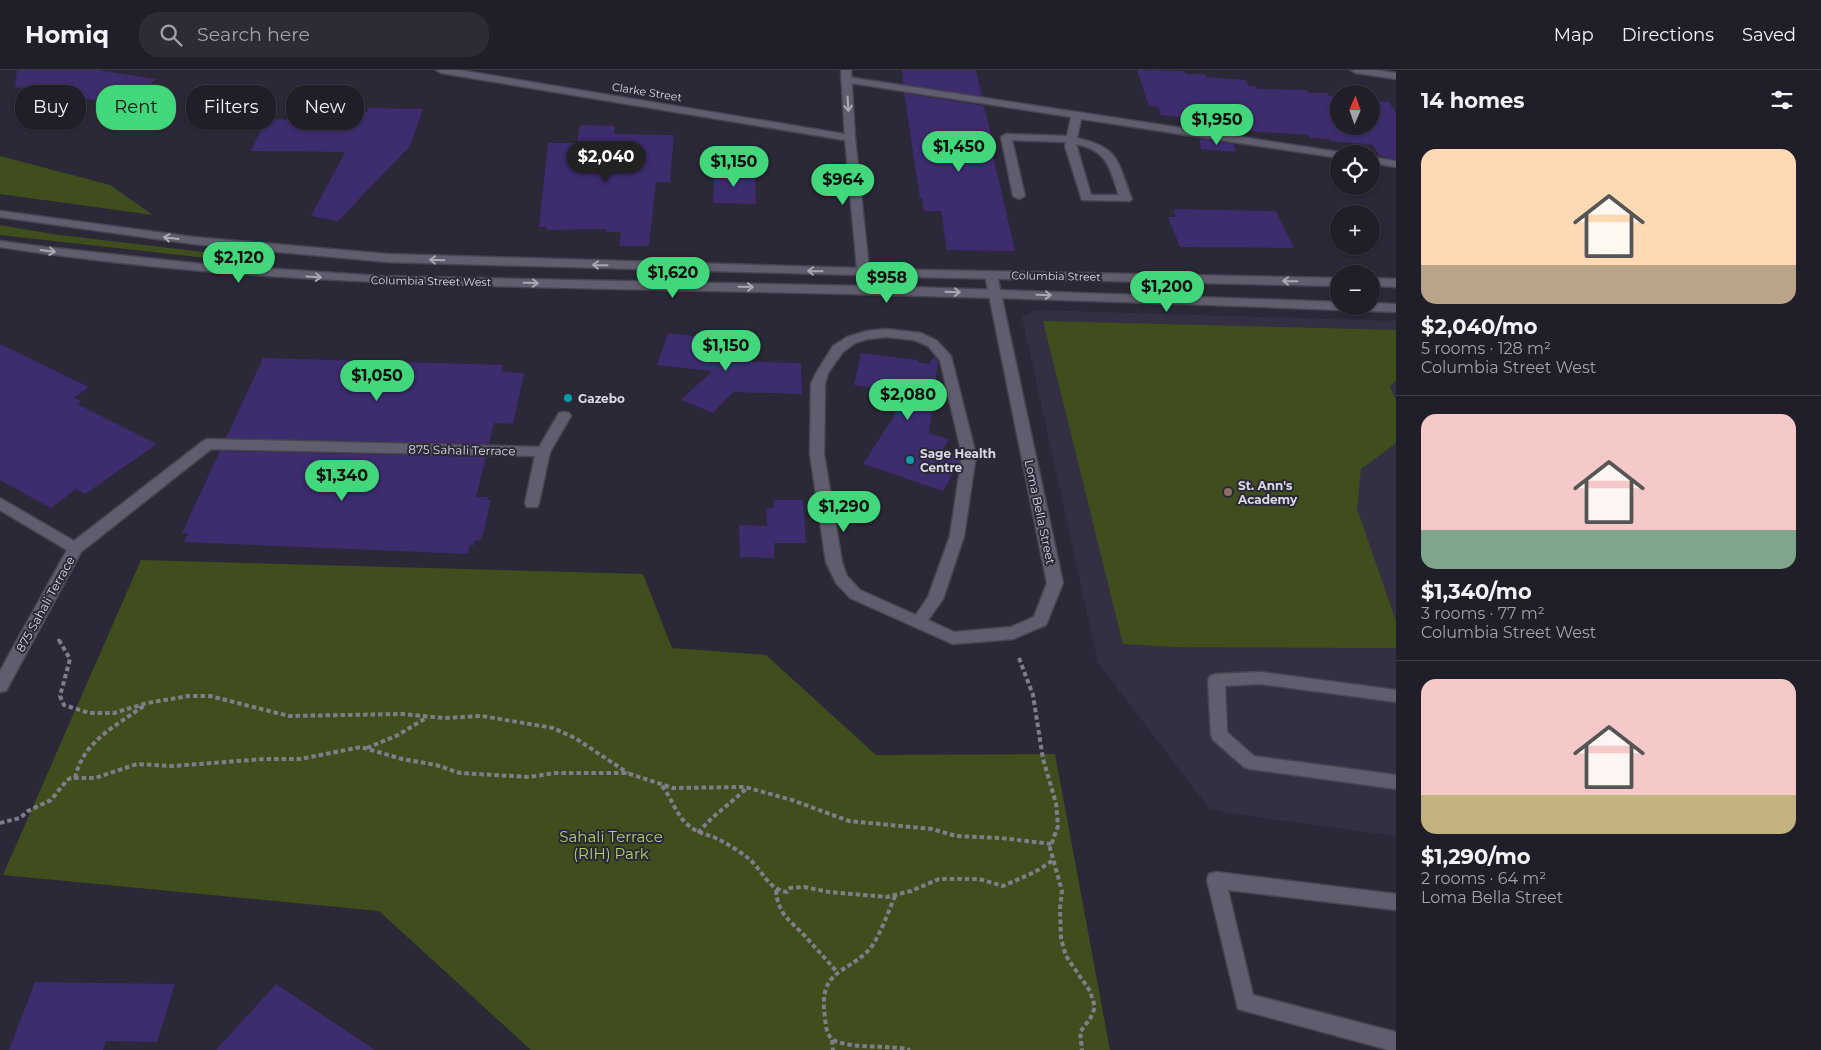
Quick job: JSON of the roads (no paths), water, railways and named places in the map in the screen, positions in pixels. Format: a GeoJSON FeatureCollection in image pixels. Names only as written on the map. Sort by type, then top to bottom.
{"type":"FeatureCollection","features":[{"type":"Feature","properties":{"kind":"main road","name":"Clarke Street"},"geometry":{"type":"LineString","coordinates":[[441,70],[850,138]]}},
{"type":"Feature","properties":{"kind":"main road"},"geometry":{"type":"LineString","coordinates":[[1356,70],[1396,76]]}},
{"type":"Feature","properties":{"kind":"main road"},"geometry":{"type":"LineString","coordinates":[[865,290],[850,138],[846,75],[1077,115],[1330,154]]}},
{"type":"Feature","properties":{"kind":"main road"},"geometry":{"type":"LineString","coordinates":[[1019,196],[1006,137],[1072,140],[1090,143],[1108,154],[1126,199],[1086,198],[1070,146],[1072,140],[1077,115]]}},
{"type":"Feature","properties":{"kind":"main road"},"geometry":{"type":"LineString","coordinates":[[1380,161],[1396,164]]}},
{"type":"Feature","properties":{"kind":"main road","name":"Columbia Street West"},"geometry":{"type":"LineString","coordinates":[[0,214],[81,227],[343,255],[486,262],[863,272]]}},
{"type":"Feature","properties":{"kind":"main road","name":"Columbia Street West"},"geometry":{"type":"LineString","coordinates":[[0,244],[45,251],[202,268],[380,280],[865,290]]}},
{"type":"Feature","properties":{"kind":"main road","name":"Columbia Street"},"geometry":{"type":"LineString","coordinates":[[863,272],[1330,282]]}},
{"type":"Feature","properties":{"kind":"main road","name":"Loma Bella Street"},"geometry":{"type":"LineString","coordinates":[[918,623],[935,599],[957,536],[969,455],[949,367],[942,353],[932,343],[917,336],[876,333],[858,337],[844,344],[832,355],[818,384],[817,454],[834,562],[841,579],[855,594],[918,623],[953,638],[1013,633],[1040,621],[1055,583],[991,275]]}},
{"type":"Feature","properties":{"kind":"main road"},"geometry":{"type":"LineString","coordinates":[[1380,282],[1396,283]]}},
{"type":"Feature","properties":{"kind":"main road","name":"Columbia Street"},"geometry":{"type":"LineString","coordinates":[[865,290],[1330,306]]}},
{"type":"Feature","properties":{"kind":"main road","name":"Columbia Street"},"geometry":{"type":"LineString","coordinates":[[1380,307],[1396,308]]}},
{"type":"Feature","properties":{"kind":"main road"},"geometry":{"type":"LineString","coordinates":[[532,503],[543,452],[564,416]]}},
{"type":"Feature","properties":{"kind":"main road","name":"875 Sahali Terrace"},"geometry":{"type":"LineString","coordinates":[[0,686],[75,548],[208,444],[543,452]]}},
{"type":"Feature","properties":{"kind":"main road","name":"875 Sahali Terrace"},"geometry":{"type":"LineString","coordinates":[[0,503],[75,548]]}},
{"type":"Feature","properties":{"kind":"main road"},"geometry":{"type":"LineString","coordinates":[[1396,696],[1260,678],[1216,680],[1219,735],[1250,762],[1396,782]]}},
{"type":"Feature","properties":{"kind":"main road"},"geometry":{"type":"LineString","coordinates":[[1396,902],[1216,880],[1244,1002],[1396,1042]]}},
{"type":"Feature","properties":{"kind":"place","name":"Gazebo"},"geometry":{"type":"Point","coordinates":[568,398]}},
{"type":"Feature","properties":{"kind":"place","name":"Sage Health Centre"},"geometry":{"type":"Point","coordinates":[910,460]}},
{"type":"Feature","properties":{"kind":"place","name":"St. Ann's Academy"},"geometry":{"type":"Point","coordinates":[1228,492]}},
{"type":"Feature","properties":{"kind":"park label","name":"Sahali Terrace (RIH) Park"},"geometry":{"type":"Point","coordinates":[611,844]}}]}
